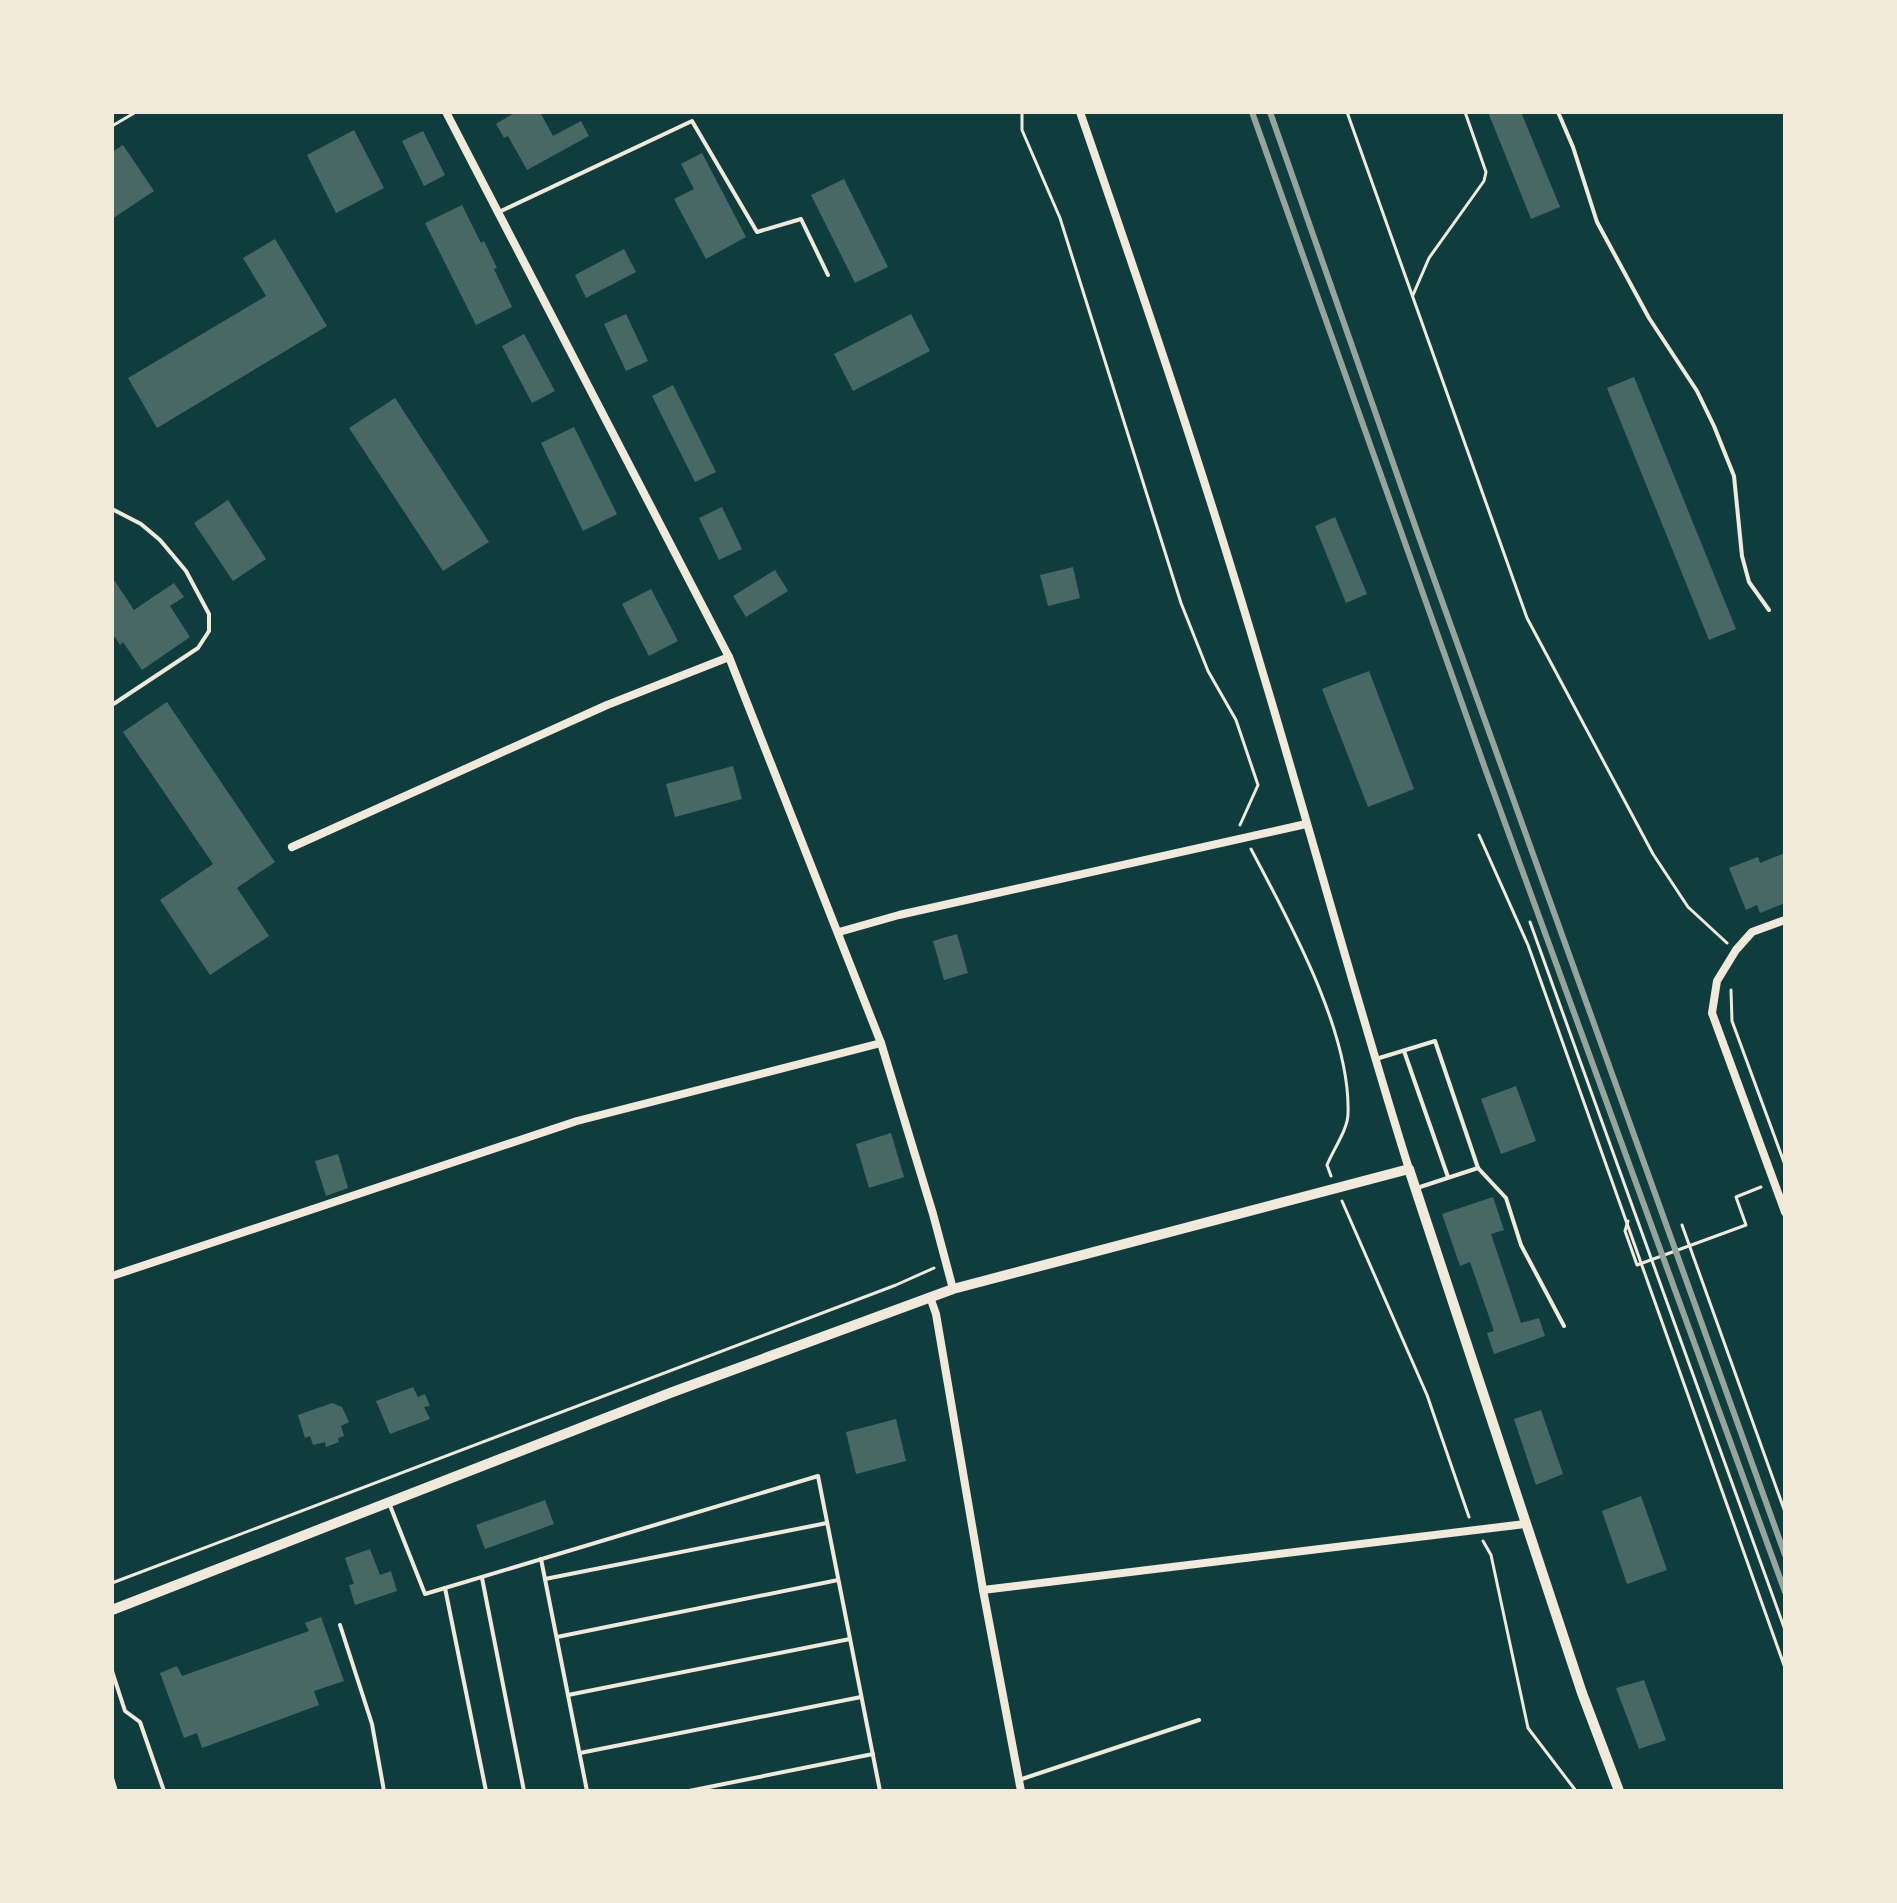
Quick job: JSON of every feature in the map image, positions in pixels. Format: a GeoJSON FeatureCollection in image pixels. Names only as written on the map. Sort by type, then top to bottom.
{"type":"FeatureCollection","features":[{"type":"Feature","properties":{"kind":"street"},"geometry":{"type":"LineString","coordinates":[[446,112],[729,657],[881,1043],[953,1289]]}},
{"type":"Feature","properties":{"kind":"street"},"geometry":{"type":"LineString","coordinates":[[1080,112],[1194,448],[1263,670],[1374,1060],[1415,1189],[1582,1693],[1619,1791]]}},
{"type":"Feature","properties":{"kind":"street"},"geometry":{"type":"LineString","coordinates":[[292,847],[607,705],[729,657]]}},
{"type":"Feature","properties":{"kind":"street"},"geometry":{"type":"LineString","coordinates":[[839,932],[899,915],[1306,824]]}},
{"type":"Feature","properties":{"kind":"street"},"geometry":{"type":"LineString","coordinates":[[1785,920],[1752,932],[1736,950],[1717,981],[1712,1013],[1785,1212]]}},
{"type":"Feature","properties":{"kind":"street"},"geometry":{"type":"LineString","coordinates":[[112,1276],[577,1121],[881,1043]]}},
{"type":"Feature","properties":{"kind":"street"},"geometry":{"type":"LineString","coordinates":[[112,1610],[670,1393],[953,1289],[1409,1169]]}},
{"type":"Feature","properties":{"kind":"street"},"geometry":{"type":"LineString","coordinates":[[930,1297],[936,1314],[1021,1791]]}},
{"type":"Feature","properties":{"kind":"street"},"geometry":{"type":"LineString","coordinates":[[983,1590],[1525,1524]]}},
{"type":"Feature","properties":{"kind":"lane"},"geometry":{"type":"LineString","coordinates":[[1558,112],[1573,147],[1597,222],[1649,318],[1697,391],[1714,426],[1734,476],[1742,556],[1749,582],[1769,610]]}},
{"type":"Feature","properties":{"kind":"lane"},"geometry":{"type":"LineString","coordinates":[[497,213],[692,121],[757,232],[801,219],[828,275]]}},
{"type":"Feature","properties":{"kind":"lane"},"geometry":{"type":"LineString","coordinates":[[112,509],[141,524],[160,540],[186,571],[209,614],[209,631],[198,648],[112,705]]}},
{"type":"Feature","properties":{"kind":"lane"},"geometry":{"type":"LineString","coordinates":[[1374,1060],[1435,1041],[1478,1168],[1506,1198],[1521,1245],[1564,1326]]}},
{"type":"Feature","properties":{"kind":"lane"},"geometry":{"type":"LineString","coordinates":[[1404,1051],[1448,1177]]}},
{"type":"Feature","properties":{"kind":"lane"},"geometry":{"type":"LineString","coordinates":[[1415,1189],[1478,1168]]}},
{"type":"Feature","properties":{"kind":"lane"},"geometry":{"type":"LineString","coordinates":[[389,1503],[425,1594],[818,1476],[880,1791]]}},
{"type":"Feature","properties":{"kind":"lane"},"geometry":{"type":"LineString","coordinates":[[545,1579],[827,1523]]}},
{"type":"Feature","properties":{"kind":"lane"},"geometry":{"type":"LineString","coordinates":[[541,1559],[587,1791]]}},
{"type":"Feature","properties":{"kind":"lane"},"geometry":{"type":"LineString","coordinates":[[482,1577],[524,1791]]}},
{"type":"Feature","properties":{"kind":"lane"},"geometry":{"type":"LineString","coordinates":[[557,1637],[838,1580]]}},
{"type":"Feature","properties":{"kind":"lane"},"geometry":{"type":"LineString","coordinates":[[445,1588],[486,1791]]}},
{"type":"Feature","properties":{"kind":"lane"},"geometry":{"type":"LineString","coordinates":[[340,1625],[372,1724],[384,1791]]}},
{"type":"Feature","properties":{"kind":"lane"},"geometry":{"type":"LineString","coordinates":[[568,1695],[850,1639]]}},
{"type":"Feature","properties":{"kind":"lane"},"geometry":{"type":"LineString","coordinates":[[112,1671],[125,1711],[140,1722],[164,1791]]}},
{"type":"Feature","properties":{"kind":"lane"},"geometry":{"type":"LineString","coordinates":[[580,1753],[861,1697]]}},
{"type":"Feature","properties":{"kind":"lane"},"geometry":{"type":"LineString","coordinates":[[1019,1780],[1199,1720]]}},
{"type":"Feature","properties":{"kind":"lane"},"geometry":{"type":"LineString","coordinates":[[689,1791],[873,1754]]}},
{"type":"Feature","properties":{"kind":"lane"},"geometry":{"type":"LineString","coordinates":[[112,1778],[116,1791]]}},
{"type":"Feature","properties":{"kind":"path"},"geometry":{"type":"LineString","coordinates":[[112,126],[136,112]]}},
{"type":"Feature","properties":{"kind":"path"},"geometry":{"type":"LineString","coordinates":[[1022,112],[1022,130],[1060,218],[1181,603],[1208,671],[1236,720],[1258,785],[1239,827]]}},
{"type":"Feature","properties":{"kind":"path"},"geometry":{"type":"LineString","coordinates":[[1347,112],[1527,618],[1653,854],[1688,907],[1736,950]]}},
{"type":"Feature","properties":{"kind":"path"},"geometry":{"type":"LineString","coordinates":[[1412,296],[1429,258],[1484,181],[1486,172],[1465,112]]}},
{"type":"Feature","properties":{"kind":"path"},"geometry":{"type":"LineString","coordinates":[[1479,835],[1528,945],[1785,1668]]}},
{"type":"Feature","properties":{"kind":"path"},"geometry":{"type":"LineString","coordinates":[[1246,840],[1315,979],[1341,1050],[1349,1117],[1327,1165],[1332,1178]]}},
{"type":"Feature","properties":{"kind":"path"},"geometry":{"type":"LineString","coordinates":[[1530,922],[1785,1630]]}},
{"type":"Feature","properties":{"kind":"path"},"geometry":{"type":"LineString","coordinates":[[1731,980],[1732,1021],[1785,1165]]}},
{"type":"Feature","properties":{"kind":"path"},"geometry":{"type":"LineString","coordinates":[[1338,1191],[1427,1395],[1471,1520]]}},
{"type":"Feature","properties":{"kind":"path"},"geometry":{"type":"LineString","coordinates":[[1628,1221],[1625,1231],[1637,1265],[1746,1225],[1736,1197]]}},
{"type":"Feature","properties":{"kind":"path"},"geometry":{"type":"LineString","coordinates":[[1682,1225],[1785,1512]]}},
{"type":"Feature","properties":{"kind":"path"},"geometry":{"type":"LineString","coordinates":[[1690,1246],[1710,1304]]}},
{"type":"Feature","properties":{"kind":"path"},"geometry":{"type":"LineString","coordinates":[[112,1583],[896,1285],[945,1263]]}},
{"type":"Feature","properties":{"kind":"path"},"geometry":{"type":"LineString","coordinates":[[1478,1532],[1491,1555],[1528,1728],[1576,1791]]}},
{"type":"Feature","properties":{"kind":"building"},"geometry":{"type":"Polygon","coordinates":[[[516,112],[545,112],[541,114],[553,136],[581,121],[589,136],[527,170],[508,136],[504,138],[496,124],[516,112]]]}},
{"type":"Feature","properties":{"kind":"building"},"geometry":{"type":"Polygon","coordinates":[[[1488,112],[1521,112],[1560,207],[1531,219],[1488,112]]]}},
{"type":"Feature","properties":{"kind":"building"},"geometry":{"type":"Polygon","coordinates":[[[354,130],[384,188],[336,213],[307,155],[354,130]]]}},
{"type":"Feature","properties":{"kind":"building"},"geometry":{"type":"Polygon","coordinates":[[[423,131],[445,175],[424,186],[402,141],[423,131]]]}},
{"type":"Feature","properties":{"kind":"building"},"geometry":{"type":"Polygon","coordinates":[[[123,145],[154,191],[112,219],[112,152],[123,145]]]}},
{"type":"Feature","properties":{"kind":"building"},"geometry":{"type":"Polygon","coordinates":[[[702,153],[746,237],[706,259],[674,199],[694,189],[681,164],[702,153]]]}},
{"type":"Feature","properties":{"kind":"building"},"geometry":{"type":"Polygon","coordinates":[[[844,179],[888,267],[855,283],[811,195],[844,179]]]}},
{"type":"Feature","properties":{"kind":"building"},"geometry":{"type":"Polygon","coordinates":[[[462,205],[481,243],[484,241],[512,307],[476,325],[425,223],[462,205]]]}},
{"type":"Feature","properties":{"kind":"building"},"geometry":{"type":"Polygon","coordinates":[[[275,239],[327,326],[157,428],[128,378],[266,296],[243,258],[275,239]]]}},
{"type":"Feature","properties":{"kind":"building"},"geometry":{"type":"Polygon","coordinates":[[[624,249],[636,272],[586,298],[575,275],[624,249]]]}},
{"type":"Feature","properties":{"kind":"building"},"geometry":{"type":"Polygon","coordinates":[[[626,314],[648,361],[626,371],[604,324],[626,314]]]}},
{"type":"Feature","properties":{"kind":"building"},"geometry":{"type":"Polygon","coordinates":[[[911,314],[930,351],[853,391],[834,354],[911,314]]]}},
{"type":"Feature","properties":{"kind":"building"},"geometry":{"type":"Polygon","coordinates":[[[524,334],[555,391],[532,403],[502,346],[524,334]]]}},
{"type":"Feature","properties":{"kind":"building"},"geometry":{"type":"Polygon","coordinates":[[[1634,377],[1736,629],[1709,640],[1607,388],[1634,377]]]}},
{"type":"Feature","properties":{"kind":"building"},"geometry":{"type":"Polygon","coordinates":[[[673,385],[716,472],[695,482],[652,396],[673,385]]]}},
{"type":"Feature","properties":{"kind":"building"},"geometry":{"type":"Polygon","coordinates":[[[395,398],[489,542],[443,571],[349,428],[395,398]]]}},
{"type":"Feature","properties":{"kind":"building"},"geometry":{"type":"Polygon","coordinates":[[[574,427],[617,514],[583,531],[541,443],[574,427]]]}},
{"type":"Feature","properties":{"kind":"building"},"geometry":{"type":"Polygon","coordinates":[[[228,500],[266,559],[233,581],[194,523],[228,500]]]}},
{"type":"Feature","properties":{"kind":"building"},"geometry":{"type":"Polygon","coordinates":[[[722,507],[742,549],[719,560],[699,518],[722,507]]]}},
{"type":"Feature","properties":{"kind":"building"},"geometry":{"type":"Polygon","coordinates":[[[1335,517],[1367,594],[1346,603],[1315,526],[1335,517]]]}},
{"type":"Feature","properties":{"kind":"building"},"geometry":{"type":"Polygon","coordinates":[[[1073,567],[1080,598],[1048,606],[1040,575],[1073,567]]]}},
{"type":"Feature","properties":{"kind":"building"},"geometry":{"type":"Polygon","coordinates":[[[775,570],[788,591],[746,617],[733,596],[775,570]]]}},
{"type":"Feature","properties":{"kind":"building"},"geometry":{"type":"Polygon","coordinates":[[[112,577],[134,610],[174,583],[184,597],[170,606],[190,637],[142,670],[123,642],[120,645],[112,633],[112,577]]]}},
{"type":"Feature","properties":{"kind":"building"},"geometry":{"type":"Polygon","coordinates":[[[651,589],[678,641],[649,656],[622,604],[651,589]]]}},
{"type":"Feature","properties":{"kind":"building"},"geometry":{"type":"Polygon","coordinates":[[[1369,671],[1414,789],[1368,807],[1322,689],[1369,671]]]}},
{"type":"Feature","properties":{"kind":"building"},"geometry":{"type":"Polygon","coordinates":[[[167,702],[275,862],[237,888],[269,936],[210,975],[160,900],[213,864],[123,732],[167,702]]]}},
{"type":"Feature","properties":{"kind":"building"},"geometry":{"type":"Polygon","coordinates":[[[733,766],[742,799],[675,817],[666,784],[733,766]]]}},
{"type":"Feature","properties":{"kind":"building"},"geometry":{"type":"Polygon","coordinates":[[[1785,853],[1785,903],[1760,913],[1757,905],[1746,910],[1729,868],[1758,857],[1760,863],[1785,853]]]}},
{"type":"Feature","properties":{"kind":"building"},"geometry":{"type":"Polygon","coordinates":[[[957,934],[968,973],[944,980],[933,941],[957,934]]]}},
{"type":"Feature","properties":{"kind":"building"},"geometry":{"type":"Polygon","coordinates":[[[1516,1086],[1536,1141],[1501,1154],[1481,1099],[1516,1086]]]}},
{"type":"Feature","properties":{"kind":"building"},"geometry":{"type":"Polygon","coordinates":[[[891,1133],[904,1177],[869,1188],[856,1144],[891,1133]]]}},
{"type":"Feature","properties":{"kind":"building"},"geometry":{"type":"Polygon","coordinates":[[[338,1154],[348,1188],[326,1196],[315,1161],[338,1154]]]}},
{"type":"Feature","properties":{"kind":"building"},"geometry":{"type":"Polygon","coordinates":[[[1493,1197],[1504,1230],[1491,1234],[1521,1323],[1539,1318],[1545,1336],[1494,1354],[1487,1333],[1494,1331],[1470,1262],[1460,1266],[1442,1214],[1493,1197]]]}},
{"type":"Feature","properties":{"kind":"building"},"geometry":{"type":"Polygon","coordinates":[[[413,1387],[418,1397],[425,1394],[430,1406],[424,1407],[430,1419],[390,1434],[376,1401],[413,1387]]]}},
{"type":"Feature","properties":{"kind":"building"},"geometry":{"type":"Polygon","coordinates":[[[332,1403],[342,1407],[349,1422],[341,1426],[344,1436],[338,1438],[339,1442],[326,1447],[325,1442],[313,1445],[310,1436],[305,1438],[298,1415],[332,1403]]]}},
{"type":"Feature","properties":{"kind":"building"},"geometry":{"type":"Polygon","coordinates":[[[1541,1410],[1563,1474],[1536,1485],[1514,1419],[1541,1410]]]}},
{"type":"Feature","properties":{"kind":"building"},"geometry":{"type":"Polygon","coordinates":[[[896,1419],[906,1461],[856,1474],[846,1432],[896,1419]]]}},
{"type":"Feature","properties":{"kind":"building"},"geometry":{"type":"Polygon","coordinates":[[[1641,1496],[1667,1570],[1627,1584],[1602,1511],[1641,1496]]]}},
{"type":"Feature","properties":{"kind":"building"},"geometry":{"type":"Polygon","coordinates":[[[545,1500],[554,1524],[485,1549],[476,1525],[545,1500]]]}},
{"type":"Feature","properties":{"kind":"building"},"geometry":{"type":"Polygon","coordinates":[[[370,1549],[380,1575],[391,1571],[397,1591],[355,1605],[349,1585],[354,1584],[345,1558],[370,1549]]]}},
{"type":"Feature","properties":{"kind":"building"},"geometry":{"type":"Polygon","coordinates":[[[321,1617],[344,1681],[314,1691],[319,1705],[202,1748],[197,1733],[184,1738],[160,1673],[177,1666],[182,1676],[309,1631],[305,1623],[321,1617]]]}},
{"type":"Feature","properties":{"kind":"building"},"geometry":{"type":"Polygon","coordinates":[[[1644,1680],[1666,1740],[1639,1749],[1616,1688],[1644,1680]]]}},
{"type":"Feature","properties":{"kind":"railway"},"geometry":{"type":"LineString","coordinates":[[1252,112],[1486,771],[1785,1592]]}},
{"type":"Feature","properties":{"kind":"railway"},"geometry":{"type":"LineString","coordinates":[[1270,112],[1419,537],[1785,1555]]}}]}
